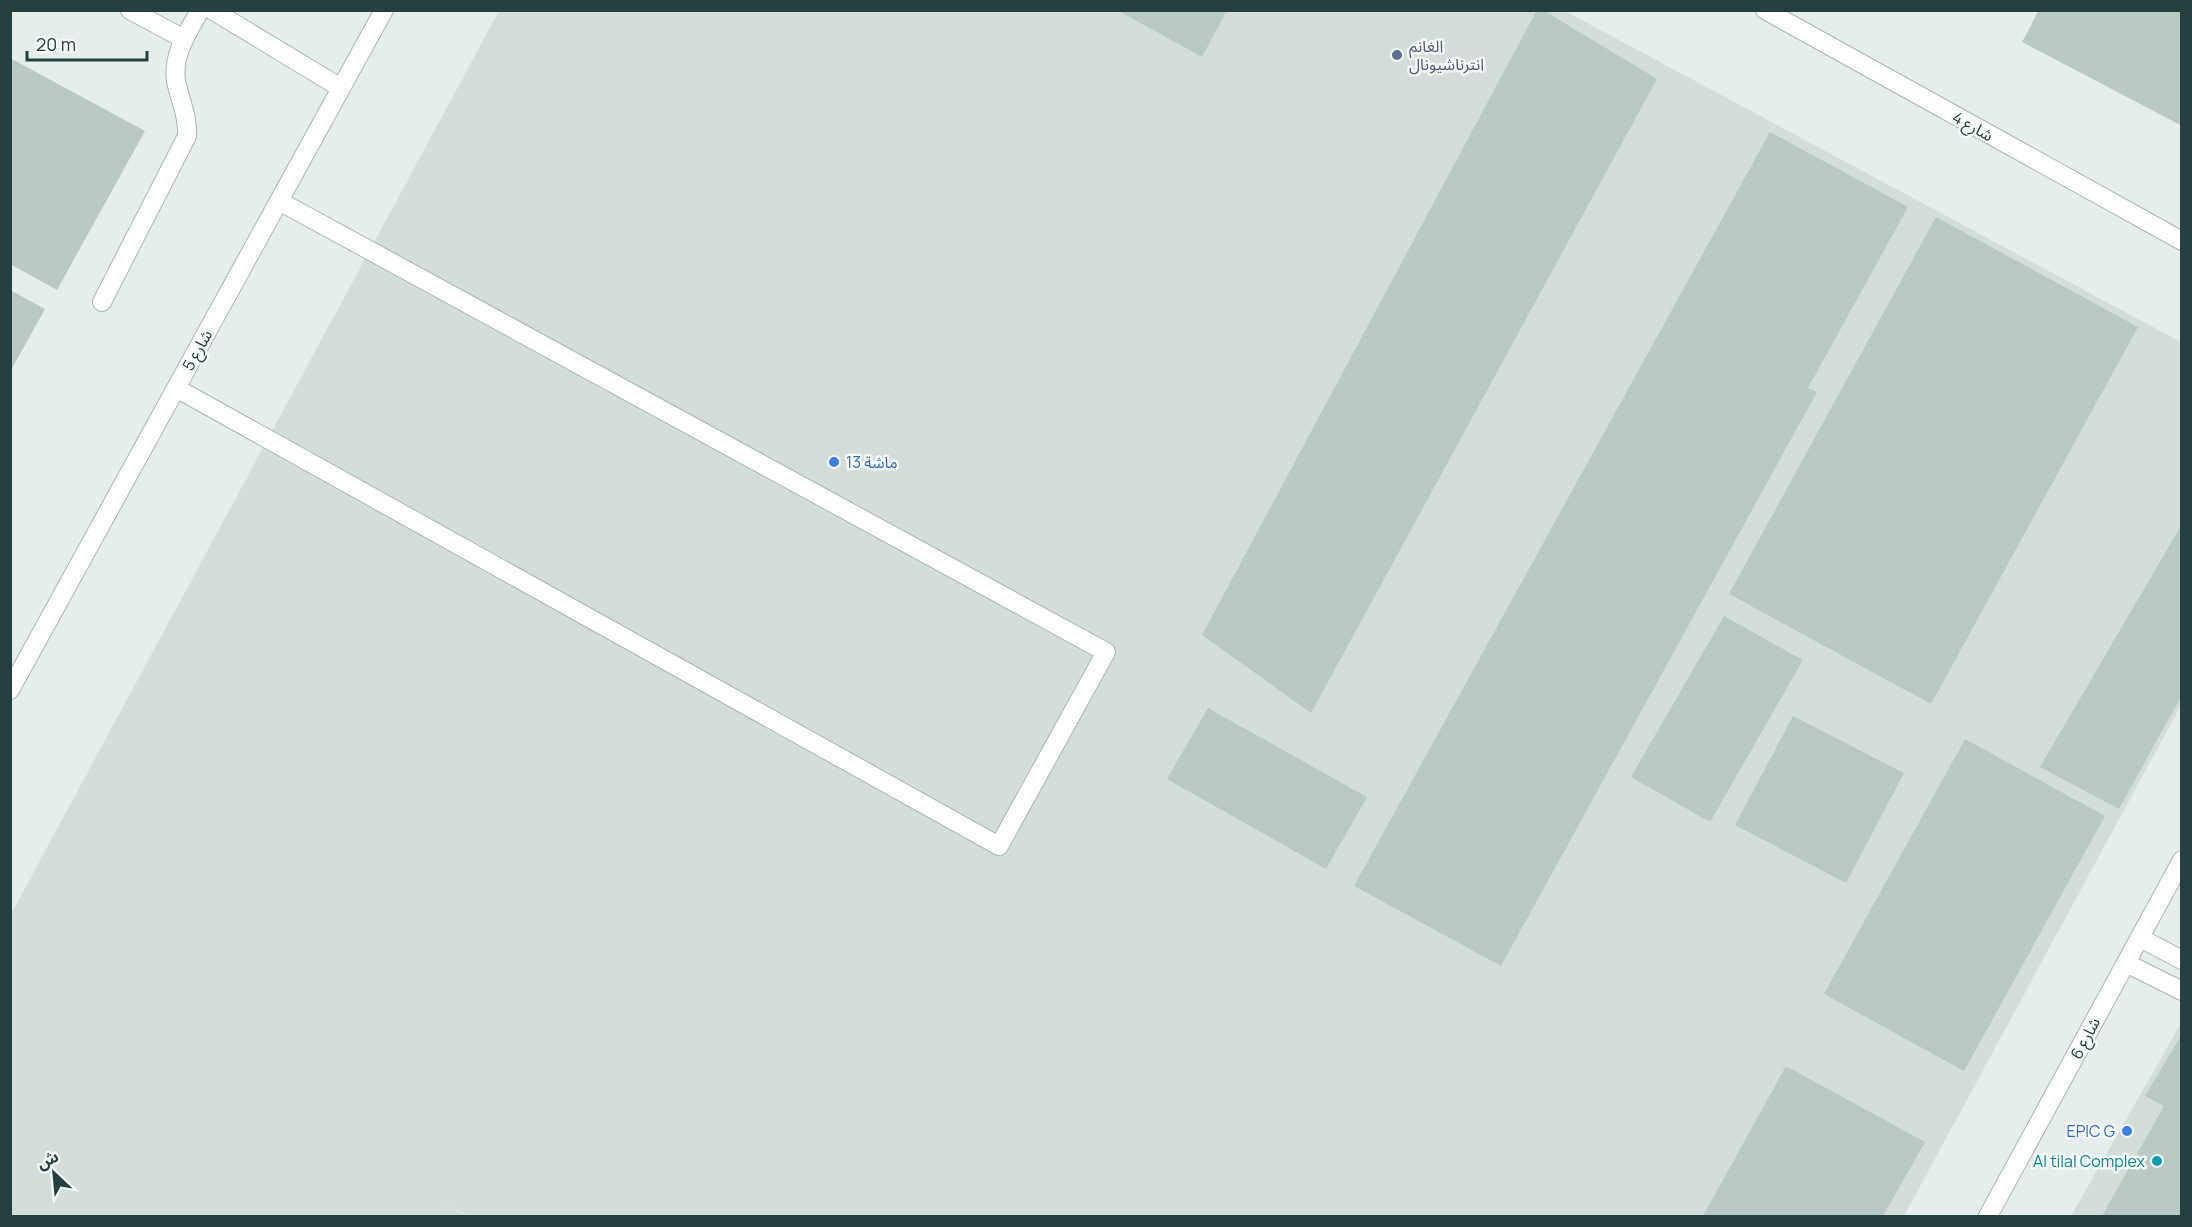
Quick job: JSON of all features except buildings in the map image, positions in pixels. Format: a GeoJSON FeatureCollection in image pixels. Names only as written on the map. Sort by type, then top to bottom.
{"type":"FeatureCollection","features":[{"type":"Feature","properties":{"kind":"street"},"geometry":{"type":"LineString","coordinates":[[130,10],[184,39]]}},
{"type":"Feature","properties":{"kind":"street"},"geometry":{"type":"LineString","coordinates":[[102,302],[186,136],[186,109],[176,82],[175,68],[184,39],[200,10]]}},
{"type":"Feature","properties":{"kind":"street"},"geometry":{"type":"LineString","coordinates":[[212,10],[341,88]]}},
{"type":"Feature","properties":{"kind":"street","name":"شارع 5"},"geometry":{"type":"LineString","coordinates":[[10,690],[384,10]]}},
{"type":"Feature","properties":{"kind":"street","name":"شارع 4"},"geometry":{"type":"LineString","coordinates":[[1765,10],[2181,241]]}},
{"type":"Feature","properties":{"kind":"street"},"geometry":{"type":"LineString","coordinates":[[176,387],[999,846],[1106,652],[279,201]]}},
{"type":"Feature","properties":{"kind":"street","name":"شارع 6"},"geometry":{"type":"LineString","coordinates":[[1988,1216],[2181,860]]}},
{"type":"Feature","properties":{"kind":"street"},"geometry":{"type":"LineString","coordinates":[[2140,938],[2181,960]]}},
{"type":"Feature","properties":{"kind":"street"},"geometry":{"type":"LineString","coordinates":[[2126,963],[2181,991]]}},
{"type":"Feature","properties":{"kind":"shaded area"},"geometry":{"type":"Polygon","coordinates":[[[499,11],[1565,11],[2181,342],[2181,705],[1904,1216],[469,1216],[440,1201],[467,1216],[11,1216],[11,914],[499,11]]]}},
{"type":"Feature","properties":{"kind":"shaded area","name":"Al tilal Complex"},"geometry":{"type":"Polygon","coordinates":[[[2181,1023],[2181,1216],[2071,1216],[2181,1023]]]}},
{"type":"Feature","properties":{"kind":"place","name":"الغانم انترناشيونال"},"geometry":{"type":"Point","coordinates":[1397,55]}},
{"type":"Feature","properties":{"kind":"place","name":"ماشة 13"},"geometry":{"type":"Point","coordinates":[834,462]}},
{"type":"Feature","properties":{"kind":"place","name":"EPIC G"},"geometry":{"type":"Point","coordinates":[2127,1131]}},
{"type":"Feature","properties":{"kind":"place","name":"Al tilal Complex"},"geometry":{"type":"Point","coordinates":[2157,1161]}}]}
